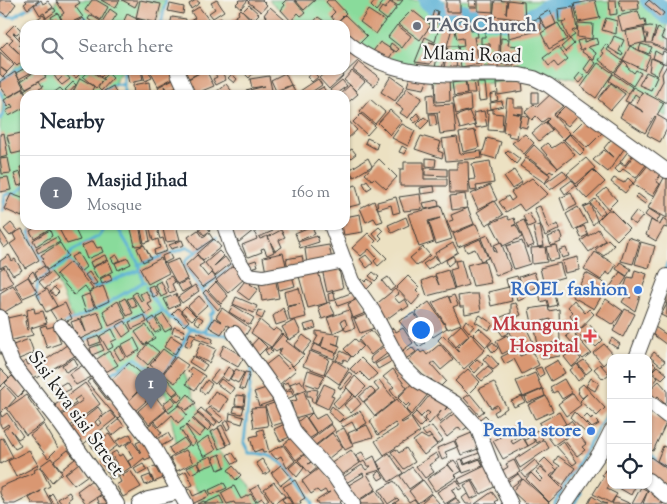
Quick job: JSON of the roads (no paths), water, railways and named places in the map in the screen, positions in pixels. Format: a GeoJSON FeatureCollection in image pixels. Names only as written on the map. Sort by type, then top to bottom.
{"type":"FeatureCollection","features":[{"type":"Feature","properties":{"kind":"street","name":"Mlami Road"},"geometry":{"type":"LineString","coordinates":[[350,44],[360,53],[376,62],[408,72],[520,75],[534,78],[572,101],[621,139],[667,171]]}},
{"type":"Feature","properties":{"kind":"street"},"geometry":{"type":"LineString","coordinates":[[179,75],[186,90]]}},
{"type":"Feature","properties":{"kind":"street"},"geometry":{"type":"LineString","coordinates":[[226,230],[232,249],[248,276],[263,277],[345,261]]}},
{"type":"Feature","properties":{"kind":"street"},"geometry":{"type":"LineString","coordinates":[[333,230],[352,281],[373,311],[402,364],[418,381],[455,403],[478,427],[491,463],[511,504]]}},
{"type":"Feature","properties":{"kind":"street"},"geometry":{"type":"LineString","coordinates":[[638,354],[667,276]]}},
{"type":"Feature","properties":{"kind":"street","name":"Sisi kwa sisi Street"},"geometry":{"type":"LineString","coordinates":[[0,316],[4,344],[13,364],[61,425],[117,504]]}},
{"type":"Feature","properties":{"kind":"street"},"geometry":{"type":"LineString","coordinates":[[61,326],[150,442],[183,498],[148,499],[139,504]]}},
{"type":"Feature","properties":{"kind":"street"},"geometry":{"type":"LineString","coordinates":[[234,333],[279,396],[295,433],[334,476],[353,504]]}},
{"type":"Feature","properties":{"kind":"street"},"geometry":{"type":"LineString","coordinates":[[652,404],[667,416]]}},
{"type":"Feature","properties":{"kind":"street"},"geometry":{"type":"LineString","coordinates":[[565,504],[606,453]]}},
{"type":"Feature","properties":{"kind":"street"},"geometry":{"type":"LineString","coordinates":[[652,484],[667,497]]}},
{"type":"Feature","properties":{"kind":"waterway"},"geometry":{"type":"LineString","coordinates":[[0,15],[14,17],[40,0]]}},
{"type":"Feature","properties":{"kind":"waterway"},"geometry":{"type":"LineString","coordinates":[[162,20],[166,0]]}},
{"type":"Feature","properties":{"kind":"waterway"},"geometry":{"type":"LineString","coordinates":[[428,0],[445,15],[469,14],[504,20],[526,21],[549,8],[570,0]]}},
{"type":"Feature","properties":{"kind":"waterway"},"geometry":{"type":"LineString","coordinates":[[650,0],[667,15]]}},
{"type":"Feature","properties":{"kind":"waterway"},"geometry":{"type":"LineString","coordinates":[[78,20],[83,17],[87,20]]}},
{"type":"Feature","properties":{"kind":"waterway"},"geometry":{"type":"LineString","coordinates":[[0,81],[20,67]]}},
{"type":"Feature","properties":{"kind":"waterway"},"geometry":{"type":"LineString","coordinates":[[124,75],[124,90]]}},
{"type":"Feature","properties":{"kind":"waterway"},"geometry":{"type":"LineString","coordinates":[[104,90],[115,84],[124,85]]}},
{"type":"Feature","properties":{"kind":"waterway"},"geometry":{"type":"LineString","coordinates":[[0,91],[5,105],[0,119]]}},
{"type":"Feature","properties":{"kind":"waterway"},"geometry":{"type":"LineString","coordinates":[[3,211],[5,195],[15,193],[20,190]]}},
{"type":"Feature","properties":{"kind":"waterway"},"geometry":{"type":"LineString","coordinates":[[33,230],[29,233],[48,272]]}},
{"type":"Feature","properties":{"kind":"waterway"},"geometry":{"type":"LineString","coordinates":[[68,260],[72,251],[99,236],[103,230]]}},
{"type":"Feature","properties":{"kind":"waterway"},"geometry":{"type":"LineString","coordinates":[[119,230],[139,264],[143,282],[145,283]]}},
{"type":"Feature","properties":{"kind":"waterway"},"geometry":{"type":"LineString","coordinates":[[201,291],[184,264],[187,259],[217,237]]}},
{"type":"Feature","properties":{"kind":"waterway"},"geometry":{"type":"LineString","coordinates":[[138,265],[188,247],[197,252]]}},
{"type":"Feature","properties":{"kind":"waterway"},"geometry":{"type":"LineString","coordinates":[[39,301],[36,295],[38,282],[68,260],[93,288],[140,270]]}},
{"type":"Feature","properties":{"kind":"waterway"},"geometry":{"type":"LineString","coordinates":[[204,331],[211,320],[210,315],[215,311],[201,291],[236,263]]}},
{"type":"Feature","properties":{"kind":"waterway"},"geometry":{"type":"LineString","coordinates":[[664,273],[667,264]]}},
{"type":"Feature","properties":{"kind":"waterway"},"geometry":{"type":"LineString","coordinates":[[66,323],[103,306],[143,282]]}},
{"type":"Feature","properties":{"kind":"waterway"},"geometry":{"type":"LineString","coordinates":[[147,287],[162,310],[181,324],[203,332],[230,335]]}},
{"type":"Feature","properties":{"kind":"waterway"},"geometry":{"type":"LineString","coordinates":[[81,342],[122,321],[143,313],[148,319],[161,311]]}},
{"type":"Feature","properties":{"kind":"waterway"},"geometry":{"type":"LineString","coordinates":[[106,377],[135,358],[161,376],[177,355],[190,330]]}},
{"type":"Feature","properties":{"kind":"waterway"},"geometry":{"type":"LineString","coordinates":[[252,367],[244,443],[249,453],[260,453],[269,456],[285,466],[301,484],[312,504]]}},
{"type":"Feature","properties":{"kind":"waterway"},"geometry":{"type":"LineString","coordinates":[[554,504],[607,413]]}},
{"type":"Feature","properties":{"kind":"waterway"},"geometry":{"type":"LineString","coordinates":[[603,458],[605,455],[607,456]]}},
{"type":"Feature","properties":{"kind":"waterway"},"geometry":{"type":"LineString","coordinates":[[652,456],[667,469]]}},
{"type":"Feature","properties":{"kind":"waterway"},"geometry":{"type":"LineString","coordinates":[[574,504],[581,492]]}},
{"type":"Feature","properties":{"kind":"place","name":"TAG Church"},"geometry":{"type":"Point","coordinates":[417,26]}},
{"type":"Feature","properties":{"kind":"place","name":"ROEL fashion"},"geometry":{"type":"Point","coordinates":[638,290]}},
{"type":"Feature","properties":{"kind":"place","name":"Mkunguni Hospital"},"geometry":{"type":"Point","coordinates":[590,336]}},
{"type":"Feature","properties":{"kind":"place","name":"Masjid Jihad"},"geometry":{"type":"Point","coordinates":[151,409]}},
{"type":"Feature","properties":{"kind":"place","name":"Pemba store"},"geometry":{"type":"Point","coordinates":[591,431]}}]}
